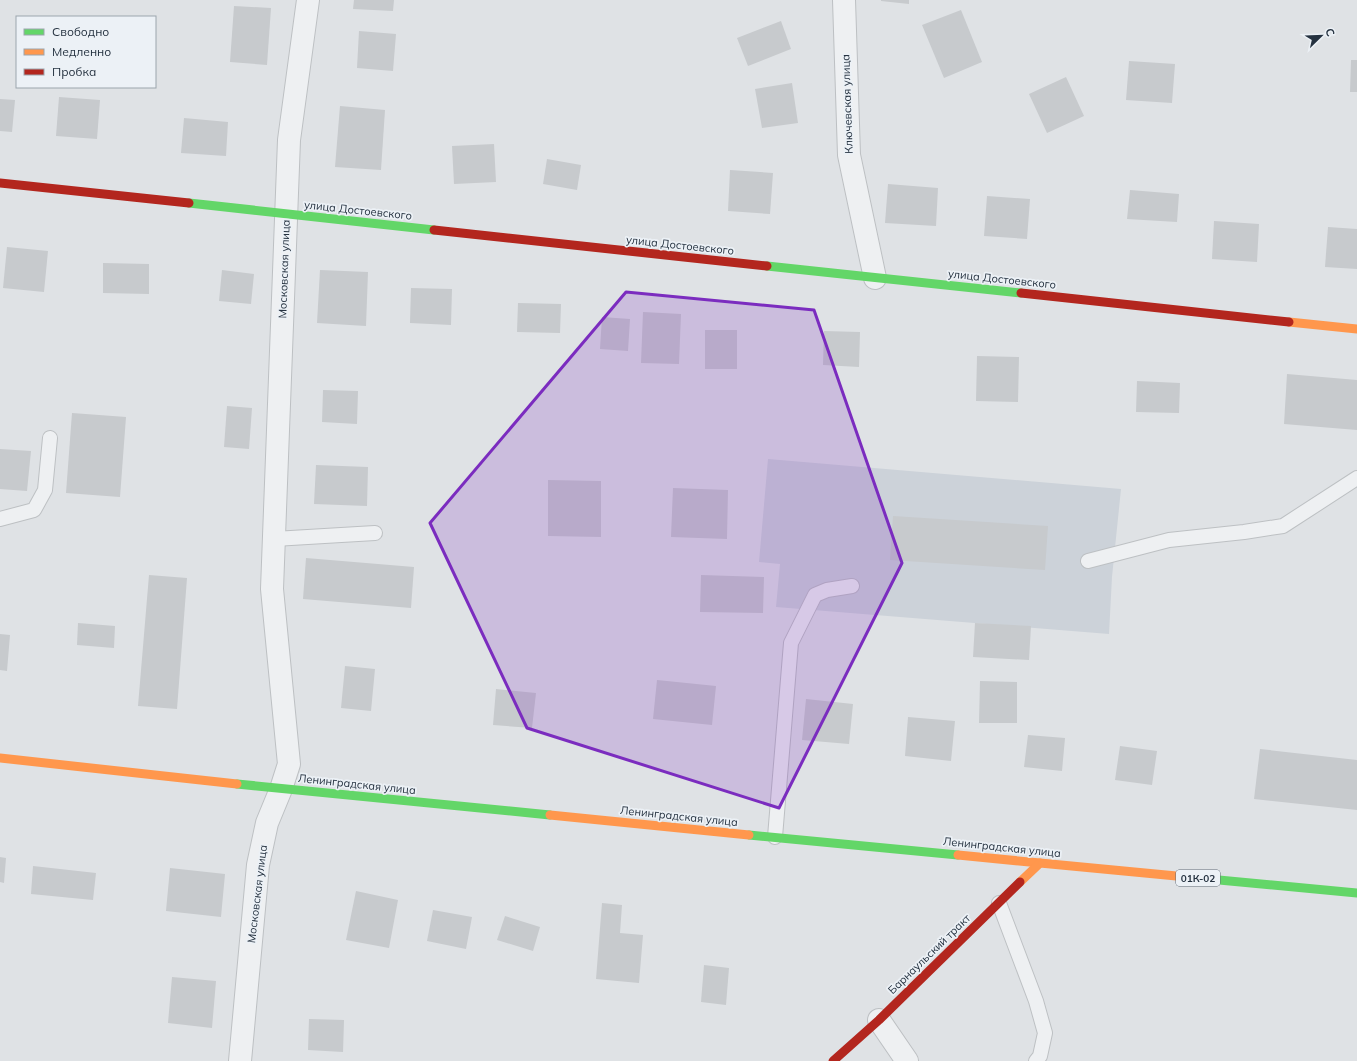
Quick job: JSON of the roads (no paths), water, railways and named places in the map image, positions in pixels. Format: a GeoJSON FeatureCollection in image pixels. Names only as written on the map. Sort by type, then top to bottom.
{"type":"FeatureCollection","features":[{"type":"Feature","properties":{"kind":"street","name":"Московская улица"},"geometry":{"type":"LineString","coordinates":[[240,1061],[258,865],[267,823],[281,789],[289,764],[272,589],[289,140],[308,0]]}},
{"type":"Feature","properties":{"kind":"street","name":"Ключевская улица"},"geometry":{"type":"LineString","coordinates":[[844,0],[848,155],[875,278]]}},
{"type":"Feature","properties":{"kind":"street","name":"улица Достоевского"},"geometry":{"type":"LineString","coordinates":[[0,183],[1357,329]]}},
{"type":"Feature","properties":{"kind":"street","name":"Ленинградская улица"},"geometry":{"type":"LineString","coordinates":[[0,758],[281,789],[1357,893]]}},
{"type":"Feature","properties":{"kind":"street","name":"Барнаульский тракт"},"geometry":{"type":"LineString","coordinates":[[833,1061],[879,1020],[1040,863]]}},
{"type":"Feature","properties":{"kind":"street"},"geometry":{"type":"LineString","coordinates":[[879,1020],[907,1061]]}},
{"type":"Feature","properties":{"kind":"lane"},"geometry":{"type":"LineString","coordinates":[[0,519],[34,510],[45,490],[50,438]]}},
{"type":"Feature","properties":{"kind":"lane"},"geometry":{"type":"LineString","coordinates":[[1088,561],[1169,540],[1244,532],[1283,526],[1357,478]]}},
{"type":"Feature","properties":{"kind":"lane"},"geometry":{"type":"LineString","coordinates":[[274,539],[375,533]]}},
{"type":"Feature","properties":{"kind":"lane"},"geometry":{"type":"LineString","coordinates":[[775,837],[791,643],[815,595],[827,590],[852,586]]}},
{"type":"Feature","properties":{"kind":"lane"},"geometry":{"type":"LineString","coordinates":[[999,903],[1036,1001],[1045,1033],[1040,1056],[1036,1061]]}}]}
